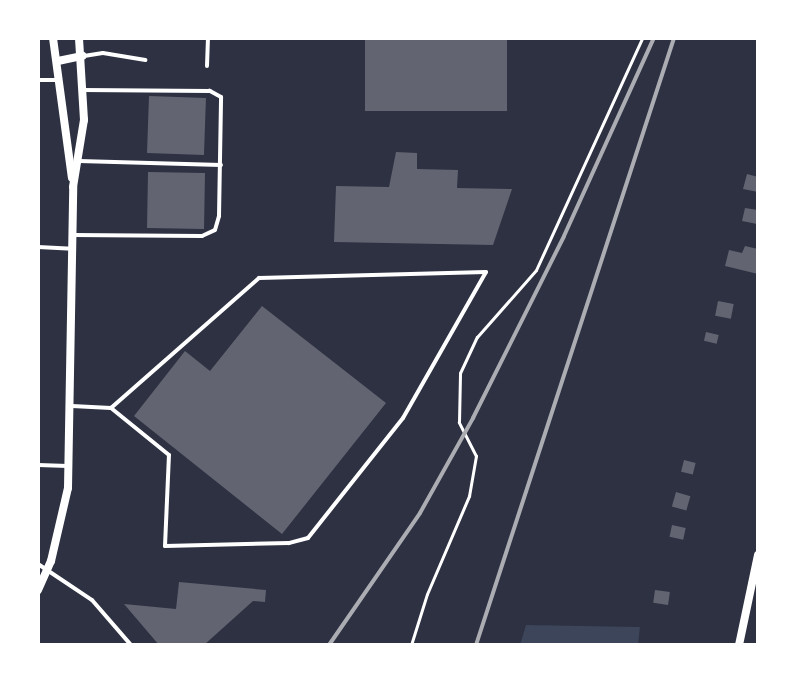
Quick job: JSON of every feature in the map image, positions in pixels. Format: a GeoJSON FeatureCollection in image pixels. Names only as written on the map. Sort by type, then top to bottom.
{"type":"FeatureCollection","features":[{"type":"Feature","properties":{"kind":"street"},"geometry":{"type":"LineString","coordinates":[[53,38],[73,187]]}},
{"type":"Feature","properties":{"kind":"street"},"geometry":{"type":"LineString","coordinates":[[38,590],[62,524],[68,466],[73,187],[83,90],[79,38]]}},
{"type":"Feature","properties":{"kind":"street"},"geometry":{"type":"LineString","coordinates":[[58,61],[82,56]]}},
{"type":"Feature","properties":{"kind":"street"},"geometry":{"type":"LineString","coordinates":[[739,645],[758,555]]}},
{"type":"Feature","properties":{"kind":"lane"},"geometry":{"type":"LineString","coordinates":[[264,38],[321,38]]}},
{"type":"Feature","properties":{"kind":"lane"},"geometry":{"type":"LineString","coordinates":[[207,39],[207,66]]}},
{"type":"Feature","properties":{"kind":"lane"},"geometry":{"type":"LineString","coordinates":[[82,56],[103,53],[145,60]]}},
{"type":"Feature","properties":{"kind":"lane"},"geometry":{"type":"LineString","coordinates":[[38,80],[60,80]]}},
{"type":"Feature","properties":{"kind":"lane"},"geometry":{"type":"LineString","coordinates":[[72,235],[202,236],[218,225],[223,103],[210,91],[83,90]]}},
{"type":"Feature","properties":{"kind":"lane"},"geometry":{"type":"LineString","coordinates":[[77,161],[221,165]]}},
{"type":"Feature","properties":{"kind":"lane"},"geometry":{"type":"LineString","coordinates":[[38,247],[72,249]]}},
{"type":"Feature","properties":{"kind":"lane"},"geometry":{"type":"LineString","coordinates":[[69,406],[111,408],[169,455],[165,546],[289,543],[308,538],[403,418],[486,272],[259,278],[111,408]]}},
{"type":"Feature","properties":{"kind":"lane"},"geometry":{"type":"LineString","coordinates":[[38,465],[68,466]]}},
{"type":"Feature","properties":{"kind":"lane"},"geometry":{"type":"LineString","coordinates":[[38,564],[92,600],[131,645]]}},
{"type":"Feature","properties":{"kind":"path"},"geometry":{"type":"LineString","coordinates":[[411,645],[427,594],[469,496],[476,456],[459,422],[460,373],[477,337],[536,270],[642,38]]}},
{"type":"Feature","properties":{"kind":"shaded area"},"geometry":{"type":"Polygon","coordinates":[[[526,625],[640,627],[638,645],[520,645],[526,625]]]}},
{"type":"Feature","properties":{"kind":"building"},"geometry":{"type":"Polygon","coordinates":[[[365,38],[507,38],[507,111],[365,111],[365,38]]]}},
{"type":"Feature","properties":{"kind":"building"},"geometry":{"type":"Polygon","coordinates":[[[149,96],[206,98],[204,155],[147,153],[149,96]]]}},
{"type":"Feature","properties":{"kind":"building"},"geometry":{"type":"Polygon","coordinates":[[[396,152],[417,153],[417,169],[458,170],[457,188],[512,189],[493,245],[334,242],[336,186],[389,187],[396,152]]]}},
{"type":"Feature","properties":{"kind":"building"},"geometry":{"type":"Polygon","coordinates":[[[148,172],[205,173],[204,229],[147,228],[148,172]]]}},
{"type":"Feature","properties":{"kind":"building"},"geometry":{"type":"Polygon","coordinates":[[[747,174],[758,177],[758,192],[743,189],[747,174]]]}},
{"type":"Feature","properties":{"kind":"building"},"geometry":{"type":"Polygon","coordinates":[[[745,208],[758,210],[757,224],[742,221],[745,208]]]}},
{"type":"Feature","properties":{"kind":"building"},"geometry":{"type":"Polygon","coordinates":[[[745,246],[758,249],[758,274],[725,266],[729,250],[742,253],[745,246]]]}},
{"type":"Feature","properties":{"kind":"building"},"geometry":{"type":"Polygon","coordinates":[[[718,301],[734,304],[731,319],[715,316],[718,301]]]}},
{"type":"Feature","properties":{"kind":"building"},"geometry":{"type":"Polygon","coordinates":[[[262,306],[386,403],[282,534],[134,416],[185,351],[210,371],[262,306]]]}},
{"type":"Feature","properties":{"kind":"building"},"geometry":{"type":"Polygon","coordinates":[[[706,332],[719,335],[717,344],[704,341],[706,332]]]}},
{"type":"Feature","properties":{"kind":"building"},"geometry":{"type":"Polygon","coordinates":[[[684,460],[696,463],[693,475],[681,472],[684,460]]]}},
{"type":"Feature","properties":{"kind":"building"},"geometry":{"type":"Polygon","coordinates":[[[676,492],[690,496],[686,511],[672,506],[676,492]]]}},
{"type":"Feature","properties":{"kind":"building"},"geometry":{"type":"Polygon","coordinates":[[[672,525],[686,528],[683,540],[670,537],[672,525]]]}},
{"type":"Feature","properties":{"kind":"building"},"geometry":{"type":"Polygon","coordinates":[[[179,582],[266,590],[265,602],[253,601],[204,645],[159,645],[124,604],[176,609],[179,582]]]}},
{"type":"Feature","properties":{"kind":"building"},"geometry":{"type":"Polygon","coordinates":[[[655,590],[670,592],[668,605],[653,603],[655,590]]]}},
{"type":"Feature","properties":{"kind":"railway"},"geometry":{"type":"LineString","coordinates":[[329,645],[420,513],[473,418],[564,236],[654,38]]}},
{"type":"Feature","properties":{"kind":"railway"},"geometry":{"type":"LineString","coordinates":[[476,645],[674,38]]}}]}
